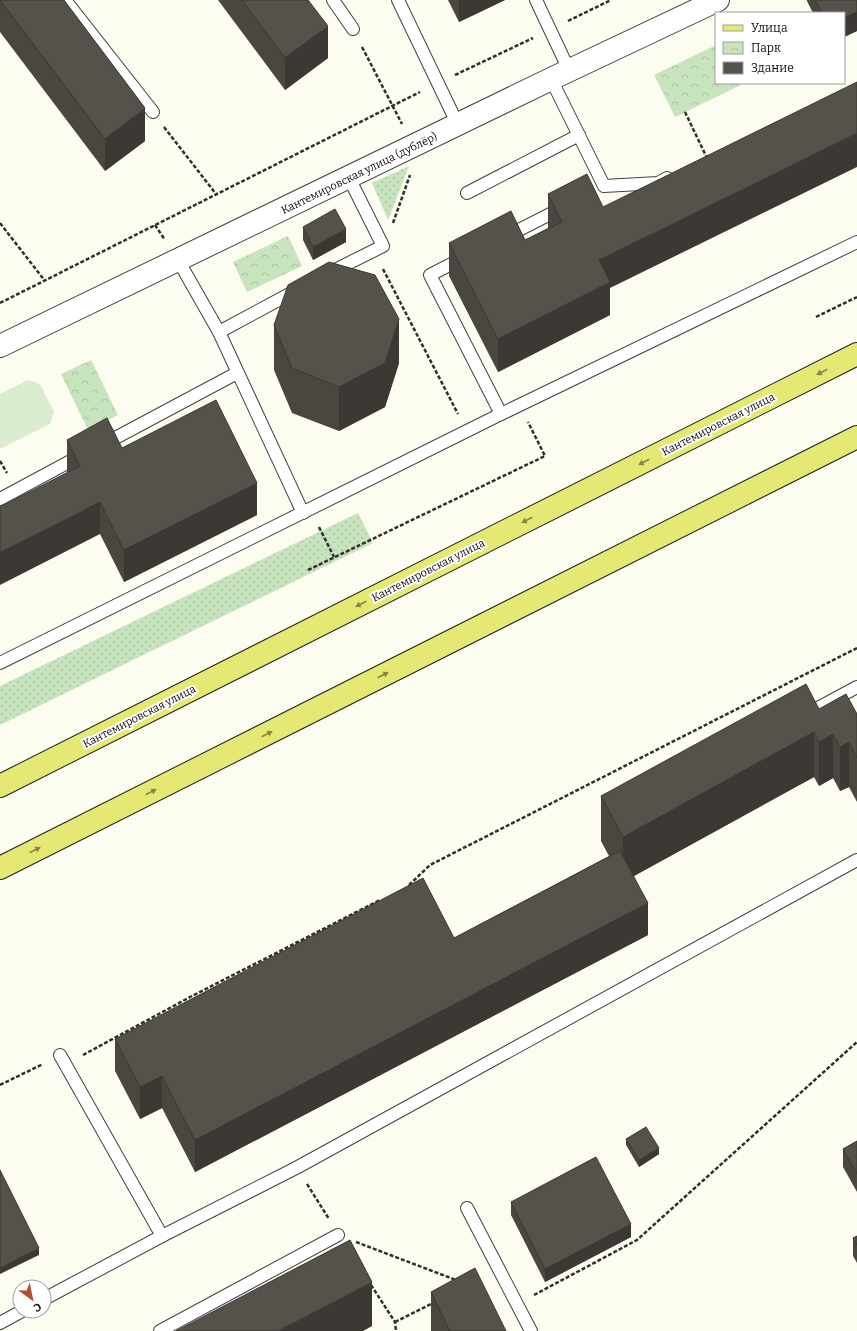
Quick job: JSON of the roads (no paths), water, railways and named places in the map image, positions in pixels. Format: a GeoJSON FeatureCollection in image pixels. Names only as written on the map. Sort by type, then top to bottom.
{"type":"FeatureCollection","features":[{"type":"Feature","properties":{"kind":"main road","name":"Кантемировская улица"},"geometry":{"type":"LineString","coordinates":[[0,786],[857,354]]}},
{"type":"Feature","properties":{"kind":"main road"},"geometry":{"type":"LineString","coordinates":[[0,868],[857,437]]}},
{"type":"Feature","properties":{"kind":"street","name":"Кантемировская улица (дублёр)"},"geometry":{"type":"LineString","coordinates":[[0,346],[718,0]]}},
{"type":"Feature","properties":{"kind":"lane"},"geometry":{"type":"LineString","coordinates":[[65,0],[153,112]]}},
{"type":"Feature","properties":{"kind":"lane"},"geometry":{"type":"LineString","coordinates":[[333,0],[353,29]]}},
{"type":"Feature","properties":{"kind":"lane"},"geometry":{"type":"LineString","coordinates":[[398,0],[458,125]]}},
{"type":"Feature","properties":{"kind":"lane"},"geometry":{"type":"LineString","coordinates":[[536,0],[550,29],[560,75],[579,135],[604,186]]}},
{"type":"Feature","properties":{"kind":"lane"},"geometry":{"type":"LineString","coordinates":[[467,193],[579,135]]}},
{"type":"Feature","properties":{"kind":"lane"},"geometry":{"type":"LineString","coordinates":[[591,193],[604,186],[658,183],[707,159]]}},
{"type":"Feature","properties":{"kind":"lane"},"geometry":{"type":"LineString","coordinates":[[219,332],[383,246],[349,178]]}},
{"type":"Feature","properties":{"kind":"lane"},"geometry":{"type":"LineString","coordinates":[[512,234],[571,203]]}},
{"type":"Feature","properties":{"kind":"lane"},"geometry":{"type":"LineString","coordinates":[[0,663],[501,414],[857,242]]}},
{"type":"Feature","properties":{"kind":"lane"},"geometry":{"type":"LineString","coordinates":[[474,253],[430,275],[501,414]]}},
{"type":"Feature","properties":{"kind":"lane"},"geometry":{"type":"LineString","coordinates":[[178,260],[219,332],[237,373],[306,512]]}},
{"type":"Feature","properties":{"kind":"lane"},"geometry":{"type":"LineString","coordinates":[[0,499],[237,373]]}},
{"type":"Feature","properties":{"kind":"lane"},"geometry":{"type":"LineString","coordinates":[[807,714],[857,687]]}},
{"type":"Feature","properties":{"kind":"lane"},"geometry":{"type":"LineString","coordinates":[[52,1295],[162,1236],[296,1168],[857,860]]}},
{"type":"Feature","properties":{"kind":"lane"},"geometry":{"type":"LineString","coordinates":[[62,1060],[162,1236]]}},
{"type":"Feature","properties":{"kind":"lane"},"geometry":{"type":"LineString","coordinates":[[467,1208],[530,1331]]}},
{"type":"Feature","properties":{"kind":"lane"},"geometry":{"type":"LineString","coordinates":[[160,1331],[338,1235]]}},
{"type":"Feature","properties":{"kind":"lane"},"geometry":{"type":"LineString","coordinates":[[0,1323],[12,1316]]}}]}
